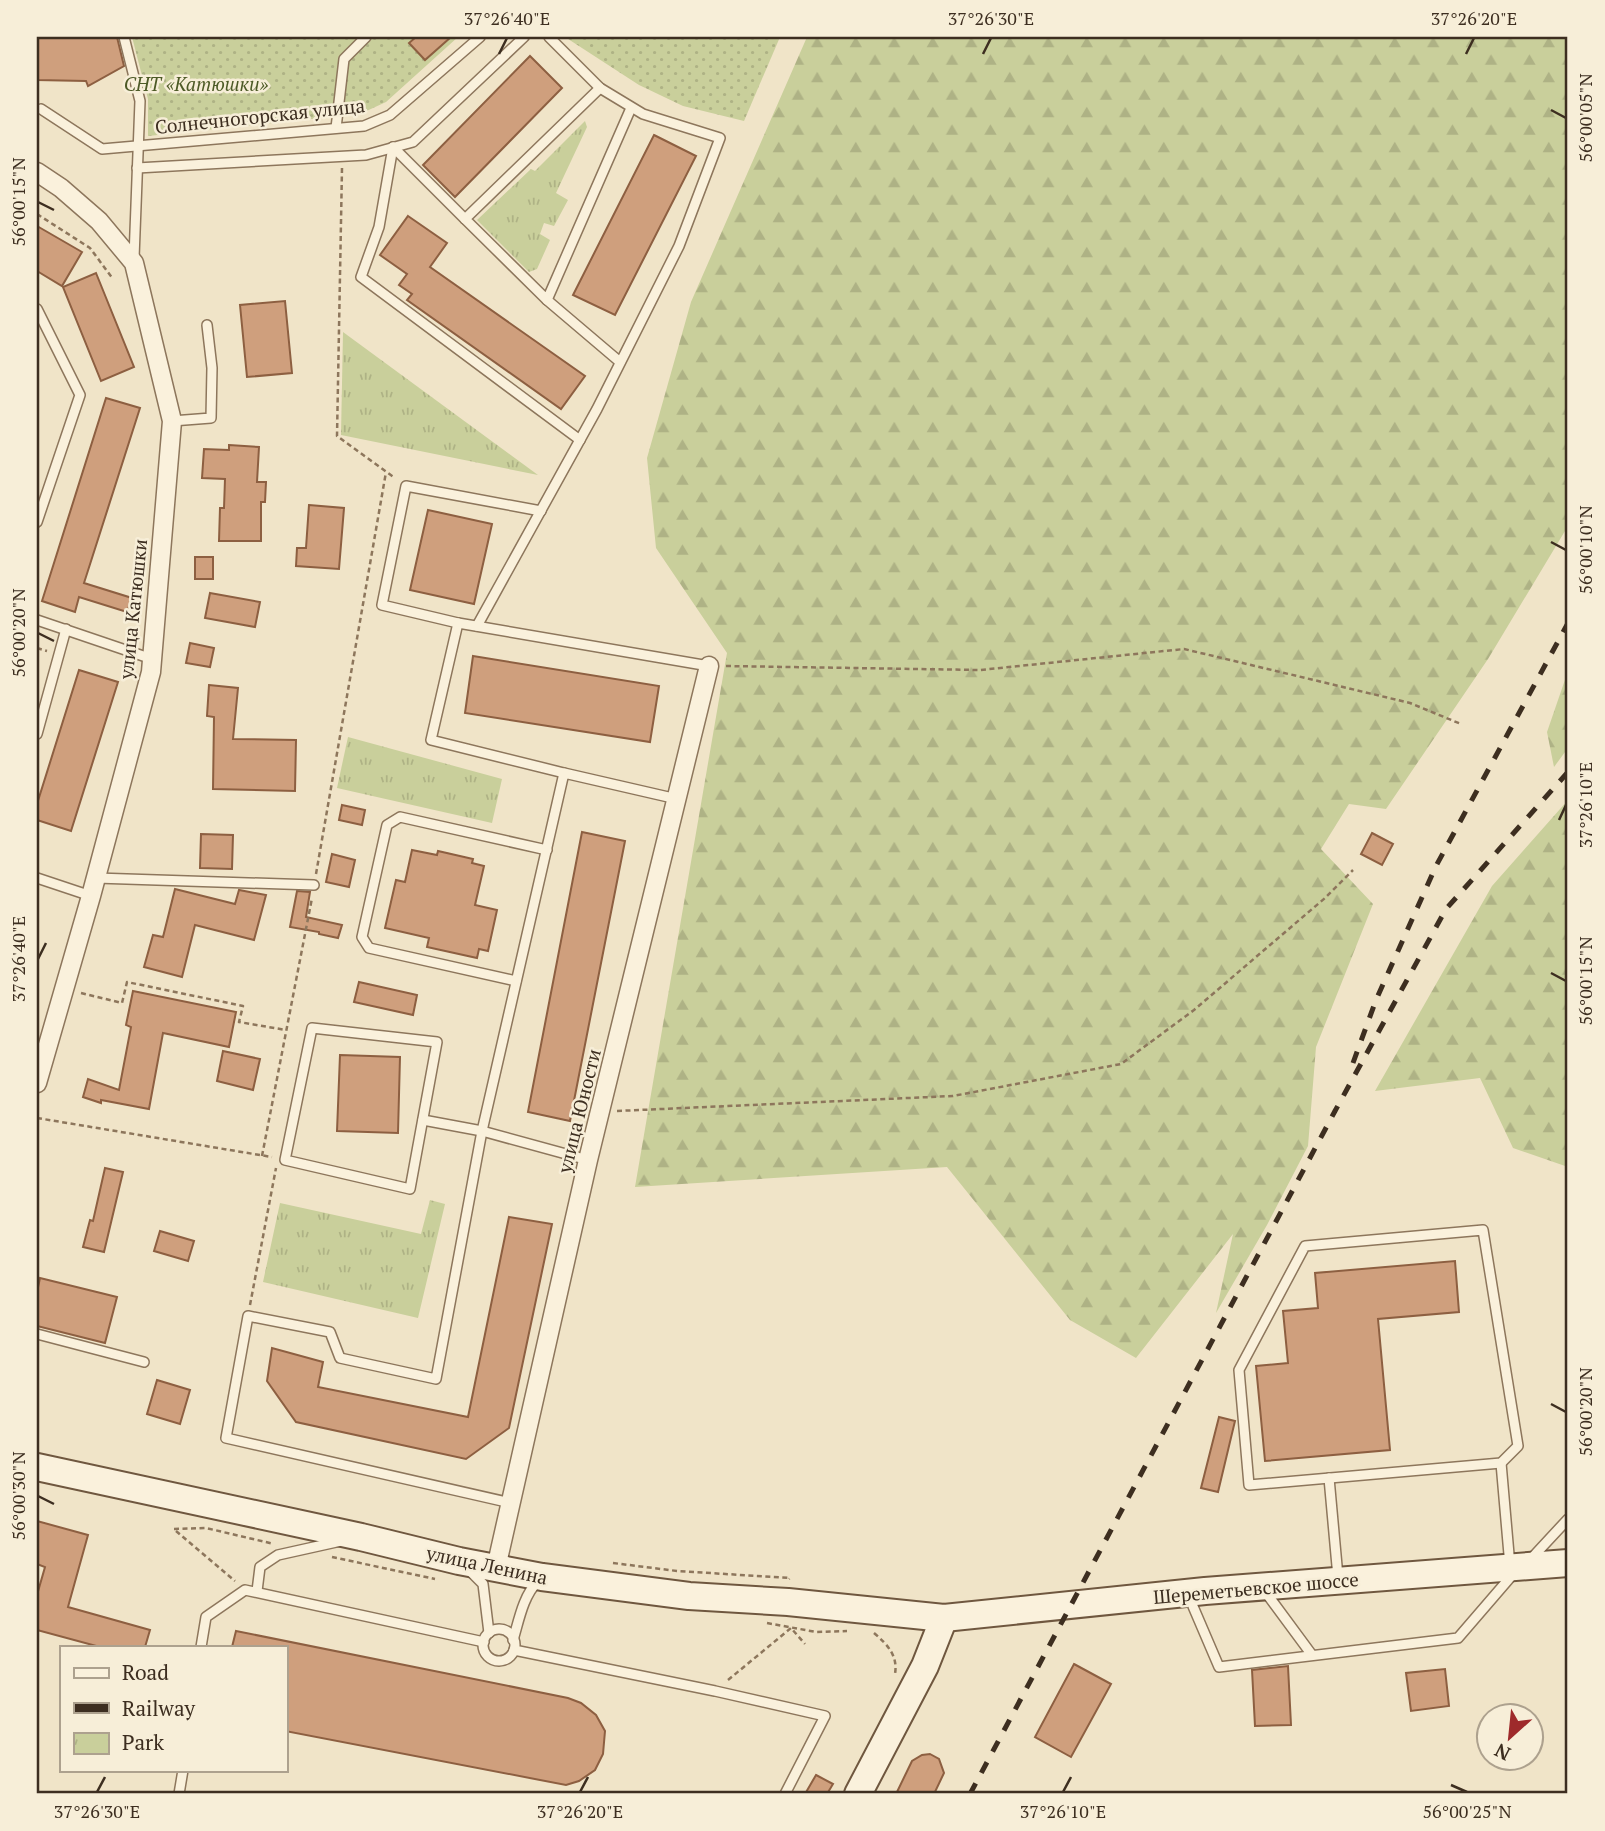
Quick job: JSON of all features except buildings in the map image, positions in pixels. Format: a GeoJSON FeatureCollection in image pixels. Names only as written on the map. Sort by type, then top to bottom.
{"type":"FeatureCollection","features":[{"type":"Feature","properties":{"kind":"main road","name":"улица Ленина"},"geometry":{"type":"LineString","coordinates":[[37,1467],[542,1577],[689,1596],[788,1602],[944,1618]]}},
{"type":"Feature","properties":{"kind":"main road","name":"Шереметьевское шоссе"},"geometry":{"type":"LineString","coordinates":[[944,1618],[1261,1586],[1568,1563]]}},
{"type":"Feature","properties":{"kind":"main road"},"geometry":{"type":"LineString","coordinates":[[858,1794],[906,1713],[944,1618]]}},
{"type":"Feature","properties":{"kind":"street","name":"улица Катюшки"},"geometry":{"type":"LineString","coordinates":[[37,172],[61,188],[99,221],[134,263],[172,421],[151,671],[96,878],[37,1083]]}},
{"type":"Feature","properties":{"kind":"street","name":"улица Юности"},"geometry":{"type":"LineString","coordinates":[[496,1568],[588,1160],[709,666]]}},
{"type":"Feature","properties":{"kind":"lane"},"geometry":{"type":"LineString","coordinates":[[124,37],[140,101],[134,263]]}},
{"type":"Feature","properties":{"kind":"lane"},"geometry":{"type":"LineString","coordinates":[[336,128],[344,60],[366,37]]}},
{"type":"Feature","properties":{"kind":"lane","name":"Солнечногорская улица"},"geometry":{"type":"LineString","coordinates":[[41,109],[102,149],[364,126],[390,114],[480,37]]}},
{"type":"Feature","properties":{"kind":"lane"},"geometry":{"type":"LineString","coordinates":[[137,168],[366,155],[413,142],[524,37]]}},
{"type":"Feature","properties":{"kind":"lane"},"geometry":{"type":"LineString","coordinates":[[477,626],[580,440],[679,246],[720,138],[631,108],[600,88],[549,37]]}},
{"type":"Feature","properties":{"kind":"lane"},"geometry":{"type":"LineString","coordinates":[[465,219],[600,88]]}},
{"type":"Feature","properties":{"kind":"lane"},"geometry":{"type":"LineString","coordinates":[[547,300],[631,108]]}},
{"type":"Feature","properties":{"kind":"lane"},"geometry":{"type":"LineString","coordinates":[[393,148],[547,300],[620,362]]}},
{"type":"Feature","properties":{"kind":"lane"},"geometry":{"type":"LineString","coordinates":[[393,148],[379,227],[361,277],[580,440]]}},
{"type":"Feature","properties":{"kind":"lane"},"geometry":{"type":"LineString","coordinates":[[37,309],[80,395],[37,522]]}},
{"type":"Feature","properties":{"kind":"lane"},"geometry":{"type":"LineString","coordinates":[[172,421],[211,418],[212,368],[207,325]]}},
{"type":"Feature","properties":{"kind":"lane"},"geometry":{"type":"LineString","coordinates":[[541,511],[406,486],[382,605],[458,623],[709,666]]}},
{"type":"Feature","properties":{"kind":"lane"},"geometry":{"type":"LineString","coordinates":[[37,620],[152,659]]}},
{"type":"Feature","properties":{"kind":"lane"},"geometry":{"type":"LineString","coordinates":[[458,623],[431,740],[677,799]]}},
{"type":"Feature","properties":{"kind":"lane"},"geometry":{"type":"LineString","coordinates":[[37,734],[66,629]]}},
{"type":"Feature","properties":{"kind":"lane"},"geometry":{"type":"LineString","coordinates":[[511,1503],[226,1438],[248,1316],[330,1332],[340,1358],[436,1378],[482,1131],[564,773]]}},
{"type":"Feature","properties":{"kind":"lane"},"geometry":{"type":"LineString","coordinates":[[516,981],[369,948],[362,937],[387,825],[400,817],[547,850]]}},
{"type":"Feature","properties":{"kind":"lane"},"geometry":{"type":"LineString","coordinates":[[37,878],[91,896]]}},
{"type":"Feature","properties":{"kind":"lane"},"geometry":{"type":"LineString","coordinates":[[96,878],[314,885]]}},
{"type":"Feature","properties":{"kind":"lane"},"geometry":{"type":"LineString","coordinates":[[312,1028],[437,1042],[423,1120],[410,1189],[285,1160],[312,1028]]}},
{"type":"Feature","properties":{"kind":"lane"},"geometry":{"type":"LineString","coordinates":[[423,1120],[482,1131],[588,1160]]}},
{"type":"Feature","properties":{"kind":"lane"},"geometry":{"type":"LineString","coordinates":[[1483,1230],[1518,1446],[1501,1463],[1250,1485],[1239,1370],[1305,1246],[1483,1230]]}},
{"type":"Feature","properties":{"kind":"lane"},"geometry":{"type":"LineString","coordinates":[[37,1334],[144,1362]]}},
{"type":"Feature","properties":{"kind":"lane"},"geometry":{"type":"LineString","coordinates":[[1501,1463],[1517,1568]]}},
{"type":"Feature","properties":{"kind":"lane"},"geometry":{"type":"LineString","coordinates":[[1329,1478],[1339,1580]]}},
{"type":"Feature","properties":{"kind":"lane"},"geometry":{"type":"LineString","coordinates":[[1187,1593],[1219,1667],[1458,1638],[1517,1568],[1568,1519]]}},
{"type":"Feature","properties":{"kind":"lane"},"geometry":{"type":"LineString","coordinates":[[257,1591],[260,1567],[278,1555],[361,1536]]}},
{"type":"Feature","properties":{"kind":"lane"},"geometry":{"type":"LineString","coordinates":[[459,1561],[483,1584],[487,1637]]}},
{"type":"Feature","properties":{"kind":"lane"},"geometry":{"type":"LineString","coordinates":[[514,1645],[512,1635],[503,1629],[493,1630],[483,1646],[487,1656],[496,1661],[507,1658],[514,1645],[523,1606],[531,1588],[542,1577]]}},
{"type":"Feature","properties":{"kind":"lane"},"geometry":{"type":"LineString","coordinates":[[1261,1586],[1312,1655]]}},
{"type":"Feature","properties":{"kind":"lane"},"geometry":{"type":"LineString","coordinates":[[201,1646],[206,1617],[245,1590],[487,1637]]}},
{"type":"Feature","properties":{"kind":"lane"},"geometry":{"type":"LineString","coordinates":[[514,1645],[825,1716],[785,1794]]}},
{"type":"Feature","properties":{"kind":"lane"},"geometry":{"type":"LineString","coordinates":[[179,1794],[183,1772]]}},
{"type":"Feature","properties":{"kind":"path"},"geometry":{"type":"LineString","coordinates":[[342,156],[337,436],[406,486]]}},
{"type":"Feature","properties":{"kind":"path"},"geometry":{"type":"LineString","coordinates":[[37,214],[90,248],[113,279]]}},
{"type":"Feature","properties":{"kind":"path"},"geometry":{"type":"LineString","coordinates":[[262,1156],[346,713],[386,472]]}},
{"type":"Feature","properties":{"kind":"path"},"geometry":{"type":"LineString","coordinates":[[709,666],[980,670],[1184,649],[1410,703],[1461,724]]}},
{"type":"Feature","properties":{"kind":"path"},"geometry":{"type":"LineString","coordinates":[[600,1112],[953,1096],[1121,1064],[1194,1010],[1325,898],[1353,870]]}},
{"type":"Feature","properties":{"kind":"path"},"geometry":{"type":"LineString","coordinates":[[64,989],[122,1003],[127,982],[243,1006],[239,1022],[287,1030]]}},
{"type":"Feature","properties":{"kind":"path"},"geometry":{"type":"LineString","coordinates":[[37,1118],[278,1158],[248,1316]]}},
{"type":"Feature","properties":{"kind":"path"},"geometry":{"type":"LineString","coordinates":[[174,1529],[245,1590]]}},
{"type":"Feature","properties":{"kind":"path"},"geometry":{"type":"LineString","coordinates":[[715,1691],[791,1628],[816,1632],[846,1631]]}},
{"type":"Feature","properties":{"kind":"path"},"geometry":{"type":"LineString","coordinates":[[791,1628],[805,1644]]}},
{"type":"Feature","properties":{"kind":"path"},"geometry":{"type":"LineString","coordinates":[[873,1633],[888,1644],[894,1659],[896,1671],[891,1683]]}},
{"type":"Feature","properties":{"kind":"green space","name":"СНТ «Катюшки»"},"geometry":{"type":"Polygon","coordinates":[[[132,37],[458,37],[386,102],[360,114],[148,136],[148,99],[132,37]]]}},
{"type":"Feature","properties":{"kind":"green space"},"geometry":{"type":"Polygon","coordinates":[[[565,37],[780,37],[744,121],[683,106],[639,85],[565,37]]]}},
{"type":"Feature","properties":{"kind":"green space"},"geometry":{"type":"Polygon","coordinates":[[[807,37],[1568,37],[1568,526],[1488,659],[1386,809],[1349,804],[1321,849],[1373,904],[1316,1047],[1308,1146],[1267,1225],[1216,1313],[1233,1234],[1136,1358],[1070,1320],[947,1167],[635,1187],[727,653],[656,548],[647,458],[691,302],[807,37]]]}},
{"type":"Feature","properties":{"kind":"green space"},"geometry":{"type":"Polygon","coordinates":[[[585,121],[587,127],[556,193],[568,200],[554,226],[544,223],[540,234],[550,240],[537,269],[529,272],[477,220],[531,169],[535,171],[585,121]]]}},
{"type":"Feature","properties":{"kind":"green space"},"geometry":{"type":"Polygon","coordinates":[[[343,332],[538,475],[341,435],[343,332]]]}},
{"type":"Feature","properties":{"kind":"green space"},"geometry":{"type":"Polygon","coordinates":[[[1568,671],[1568,748],[1554,767],[1547,732],[1568,671]]]}},
{"type":"Feature","properties":{"kind":"green space"},"geometry":{"type":"Polygon","coordinates":[[[348,737],[502,779],[492,823],[337,788],[348,737]]]}},
{"type":"Feature","properties":{"kind":"green space"},"geometry":{"type":"Polygon","coordinates":[[[1568,800],[1568,1167],[1513,1148],[1480,1078],[1375,1091],[1492,886],[1568,800]]]}},
{"type":"Feature","properties":{"kind":"green space"},"geometry":{"type":"Polygon","coordinates":[[[430,1200],[445,1204],[418,1318],[263,1282],[280,1203],[421,1234],[430,1200]]]}},
{"type":"Feature","properties":{"kind":"railway"},"geometry":{"type":"LineString","coordinates":[[1353,1063],[1376,1000],[1436,866],[1568,623]]}},
{"type":"Feature","properties":{"kind":"railway"},"geometry":{"type":"LineString","coordinates":[[970,1794],[1446,909],[1568,772]]}}]}
